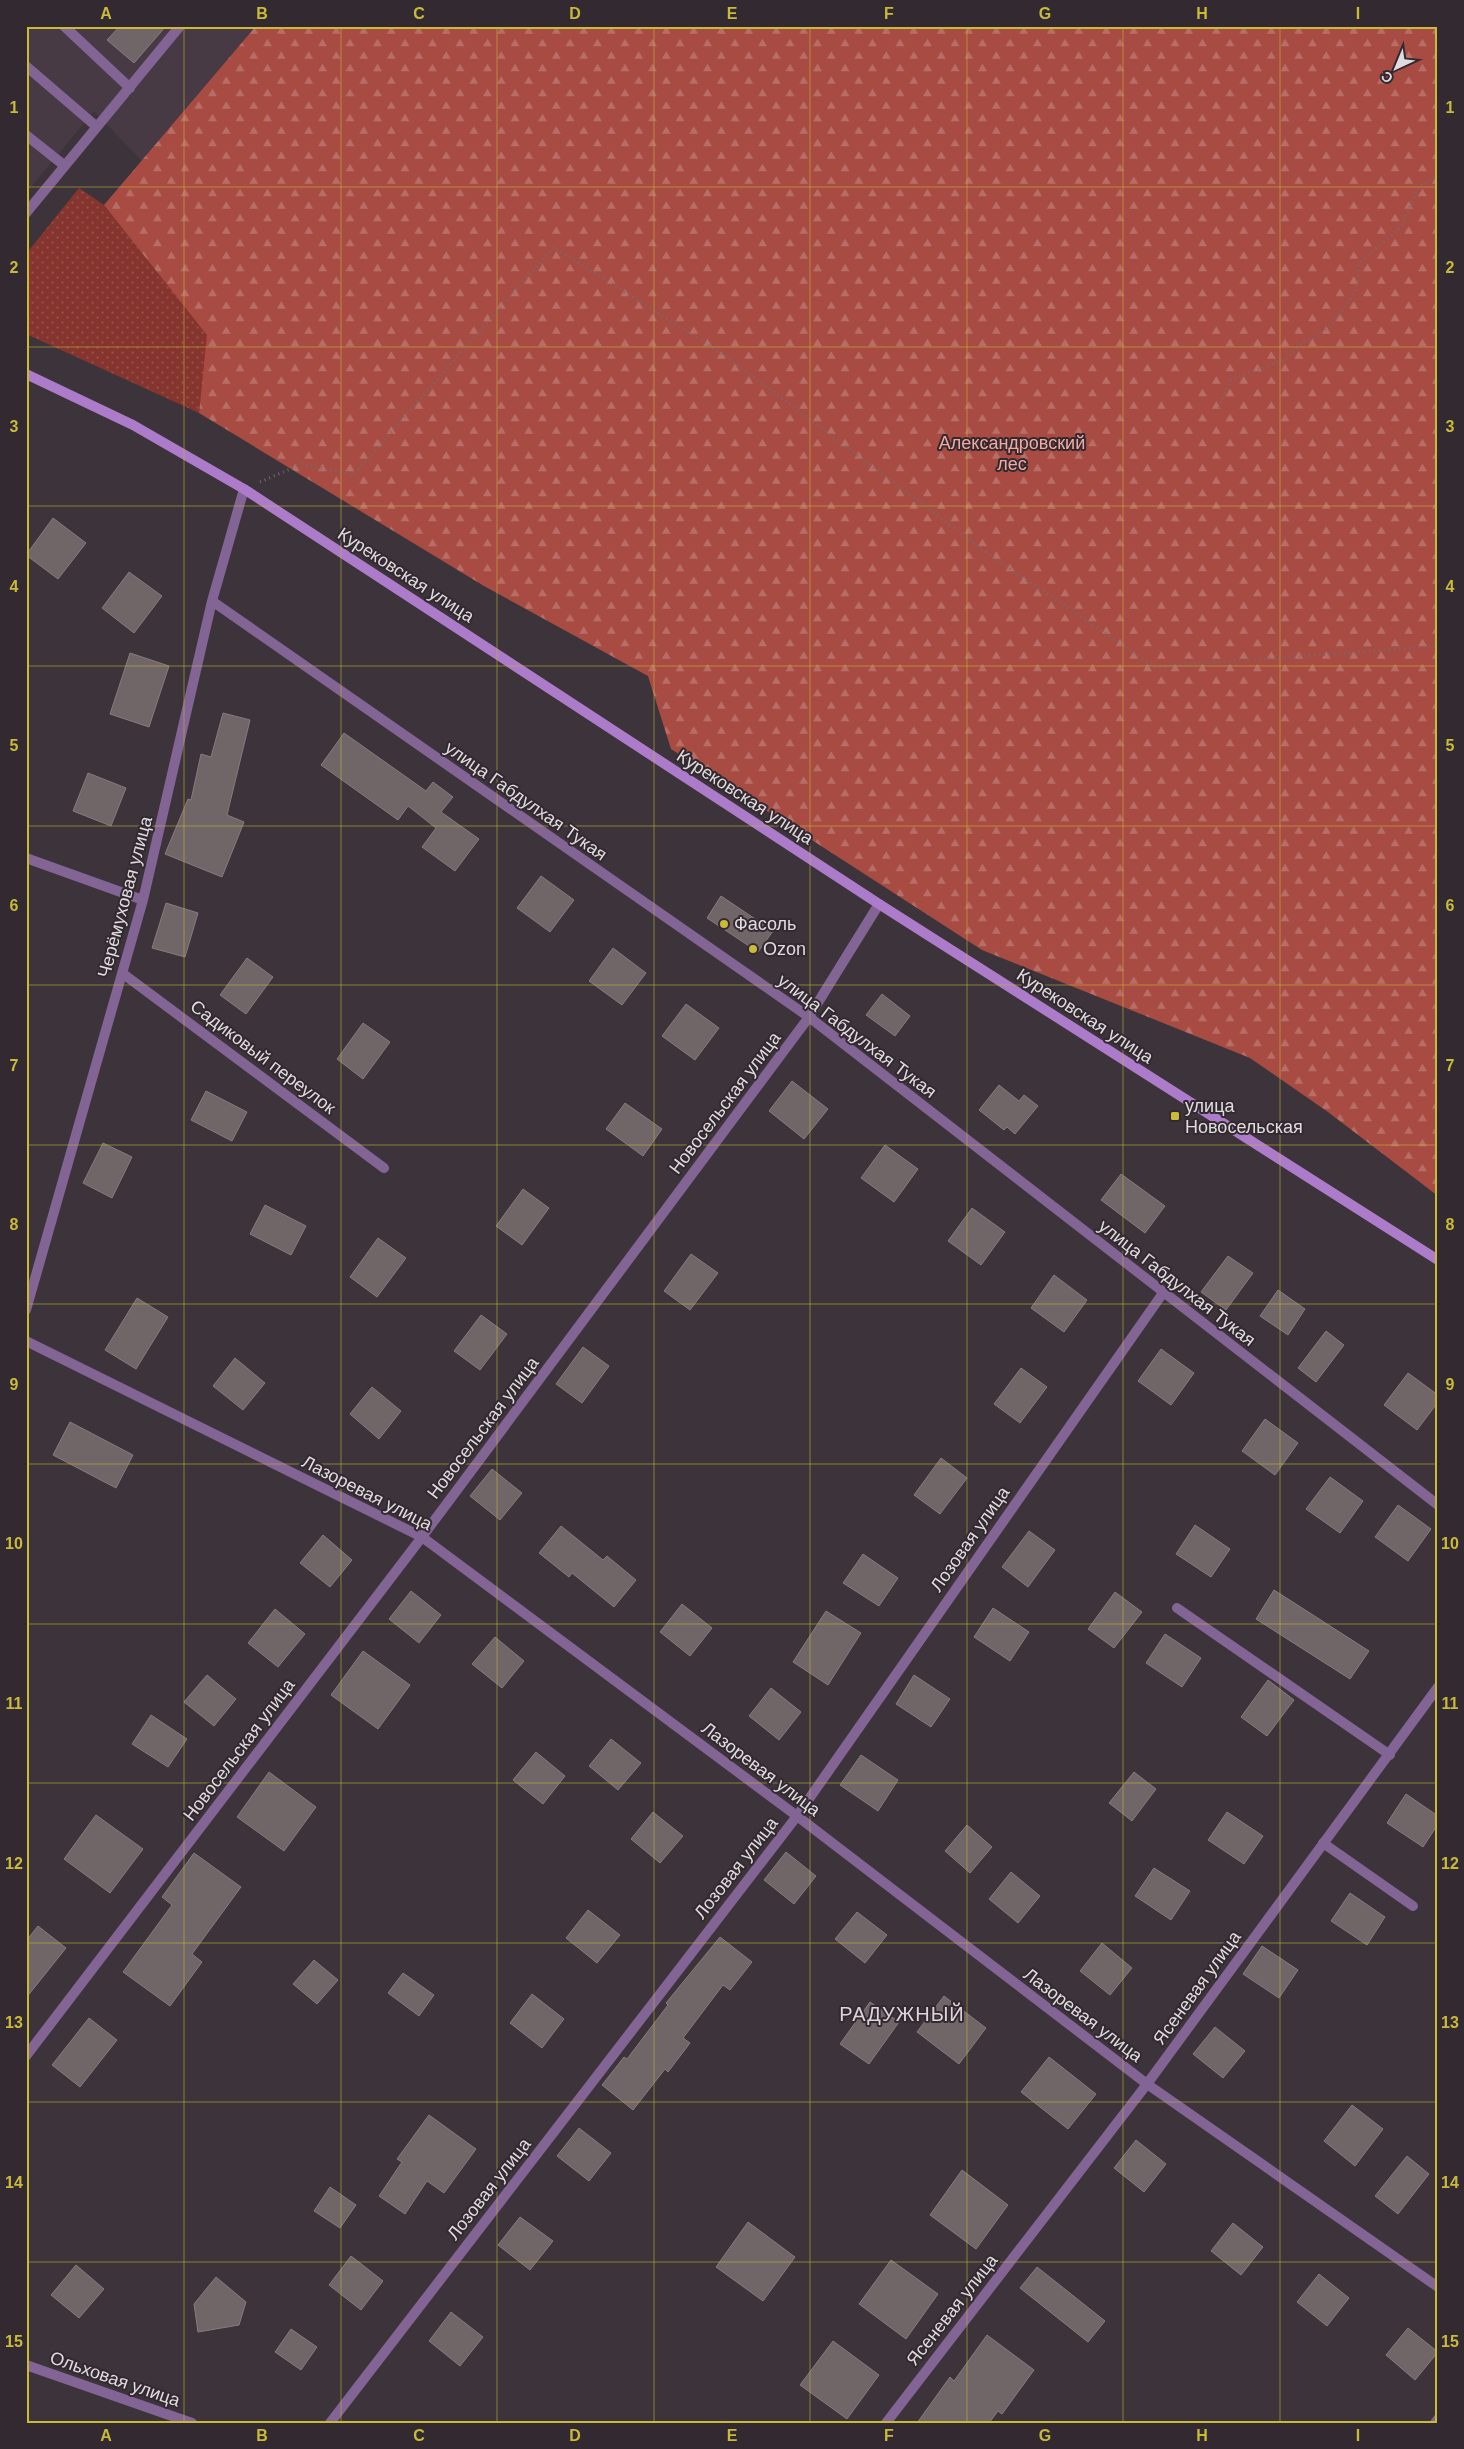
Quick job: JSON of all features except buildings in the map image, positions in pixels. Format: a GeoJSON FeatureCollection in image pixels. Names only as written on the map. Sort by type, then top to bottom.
{"type":"FeatureCollection","features":[{"type":"Feature","properties":{"kind":"street"},"geometry":{"type":"LineString","coordinates":[[64,26],[130,88]]}},
{"type":"Feature","properties":{"kind":"street"},"geometry":{"type":"LineString","coordinates":[[28,208],[180,26]]}},
{"type":"Feature","properties":{"kind":"street"},"geometry":{"type":"LineString","coordinates":[[26,66],[97,127]]}},
{"type":"Feature","properties":{"kind":"street"},"geometry":{"type":"LineString","coordinates":[[26,135],[64,166]]}},
{"type":"Feature","properties":{"kind":"street","name":"Курековская улица"},"geometry":{"type":"LineString","coordinates":[[26,374],[133,425],[244,489],[879,904],[1438,1260]]}},
{"type":"Feature","properties":{"kind":"street","name":"Черёмуховая улица"},"geometry":{"type":"LineString","coordinates":[[26,1310],[143,900],[212,602],[244,489]]}},
{"type":"Feature","properties":{"kind":"street","name":"улица Габдулхая Тукая"},"geometry":{"type":"LineString","coordinates":[[212,602],[809,1017],[1438,1505]]}},
{"type":"Feature","properties":{"kind":"street"},"geometry":{"type":"LineString","coordinates":[[26,858],[143,900]]}},
{"type":"Feature","properties":{"kind":"street","name":"Новосельская улица"},"geometry":{"type":"LineString","coordinates":[[26,2056],[422,1537],[809,1017],[879,904]]}},
{"type":"Feature","properties":{"kind":"street","name":"Садиковый переулок"},"geometry":{"type":"LineString","coordinates":[[122,973],[384,1168]]}},
{"type":"Feature","properties":{"kind":"street","name":"Лозовая улица"},"geometry":{"type":"LineString","coordinates":[[330,2423],[797,1816],[1163,1293]]}},
{"type":"Feature","properties":{"kind":"street","name":"Лазоревая улица"},"geometry":{"type":"LineString","coordinates":[[26,1341],[422,1537],[797,1816],[1147,2084],[1438,2287]]}},
{"type":"Feature","properties":{"kind":"street"},"geometry":{"type":"LineString","coordinates":[[1177,1608],[1390,1755]]}},
{"type":"Feature","properties":{"kind":"street","name":"Ясеневая улица"},"geometry":{"type":"LineString","coordinates":[[886,2423],[1147,2084],[1438,1687]]}},
{"type":"Feature","properties":{"kind":"street"},"geometry":{"type":"LineString","coordinates":[[1323,1843],[1413,1906]]}},
{"type":"Feature","properties":{"kind":"street","name":"Ольховая улица"},"geometry":{"type":"LineString","coordinates":[[26,2365],[192,2423]]}},
{"type":"Feature","properties":{"kind":"street"},"geometry":{"type":"LineString","coordinates":[[1435,2423],[1438,2419]]}},
{"type":"Feature","properties":{"kind":"path"},"geometry":{"type":"LineString","coordinates":[[1219,408],[1230,380],[1288,358],[1302,342],[1317,338],[1334,322],[1356,291],[1359,263],[1400,228],[1420,185],[1438,176]]}},
{"type":"Feature","properties":{"kind":"path"},"geometry":{"type":"LineString","coordinates":[[244,489],[302,464],[354,475],[554,246],[727,357],[994,558],[1155,667],[1438,646]]}},
{"type":"Feature","properties":{"kind":"shaded area"},"geometry":{"type":"Polygon","coordinates":[[[26,26],[256,26],[142,161],[94,111],[26,193],[26,26]]]}},
{"type":"Feature","properties":{"kind":"shaded area"},"geometry":{"type":"Polygon","coordinates":[[[79,188],[104,205],[208,335],[199,413],[26,334],[26,254],[79,188]]]}},
{"type":"Feature","properties":{"kind":"green space","name":"Александровский лес"},"geometry":{"type":"Polygon","coordinates":[[[256,26],[1438,26],[1438,1196],[1328,1112],[1250,1058],[982,950],[671,749],[648,676],[484,586],[199,413],[207,335],[104,205],[256,26]]]}},
{"type":"Feature","properties":{"kind":"place","name":"Фасоль"},"geometry":{"type":"Point","coordinates":[724,924]}},
{"type":"Feature","properties":{"kind":"place","name":"Ozon"},"geometry":{"type":"Point","coordinates":[753,949]}},
{"type":"Feature","properties":{"kind":"place","name":"улица Новосельская"},"geometry":{"type":"Point","coordinates":[1175,1116]}},
{"type":"Feature","properties":{"kind":"district","name":"РАДУЖНЫЙ"},"geometry":{"type":"Point","coordinates":[902,2014]}}]}
